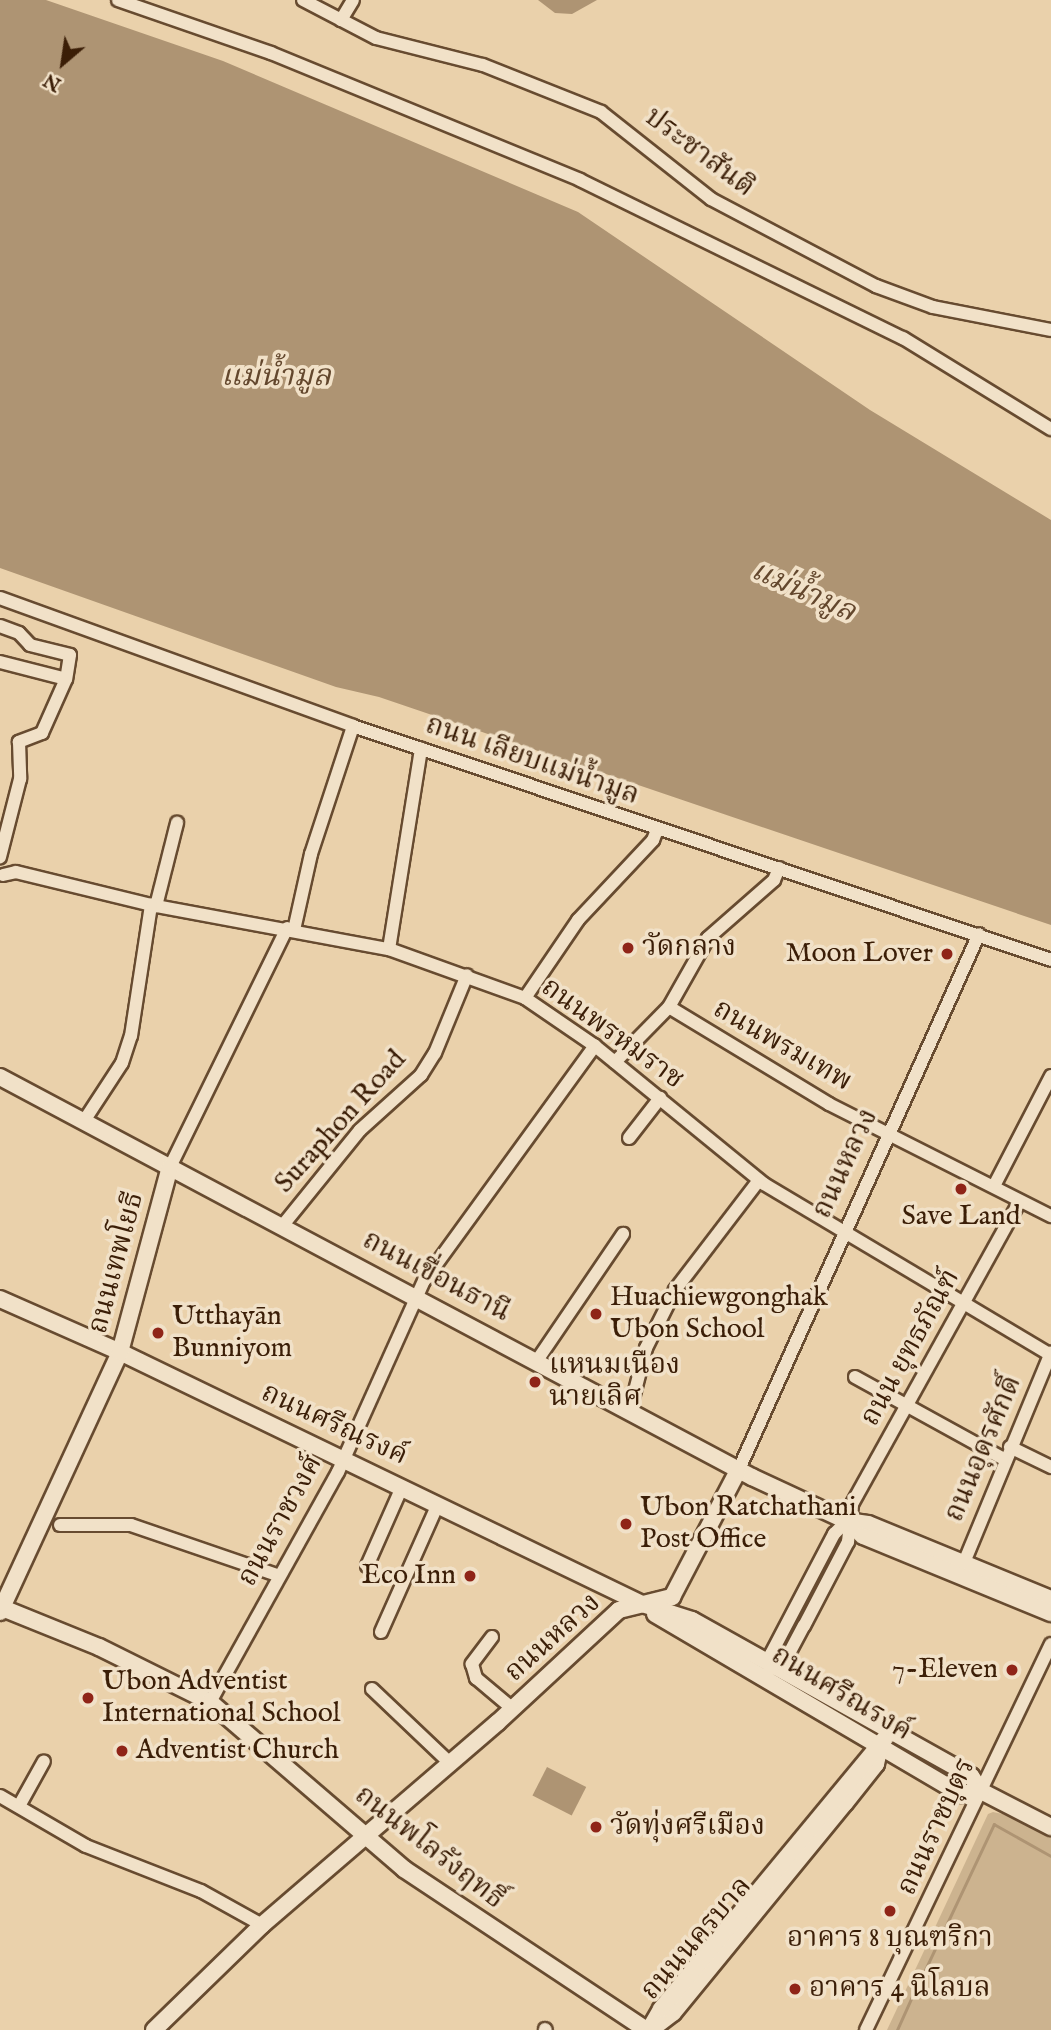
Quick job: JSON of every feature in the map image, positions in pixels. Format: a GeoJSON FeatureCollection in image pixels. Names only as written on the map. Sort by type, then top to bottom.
{"type":"FeatureCollection","features":[{"type":"Feature","properties":{"kind":"street"},"geometry":{"type":"LineString","coordinates":[[118,0],[271,53],[580,180],[903,338],[1051,429]]}},
{"type":"Feature","properties":{"kind":"street","name":"ประชาสันติ"},"geometry":{"type":"LineString","coordinates":[[303,0],[376,38],[483,65],[601,112],[711,199],[876,286],[933,307],[1051,330]]}},
{"type":"Feature","properties":{"kind":"street"},"geometry":{"type":"LineString","coordinates":[[341,20],[353,0]]}},
{"type":"Feature","properties":{"kind":"street","name":"ถนน เลียบแม่น้ำมูล"},"geometry":{"type":"LineString","coordinates":[[0,598],[352,726],[1051,960]]}},
{"type":"Feature","properties":{"kind":"street"},"geometry":{"type":"LineString","coordinates":[[0,626],[19,633],[30,645],[71,655],[66,679],[42,733],[19,742],[20,779],[0,858]]}},
{"type":"Feature","properties":{"kind":"street"},"geometry":{"type":"LineString","coordinates":[[0,662],[66,679]]}},
{"type":"Feature","properties":{"kind":"street","name":"ถนนเทพโยธี"},"geometry":{"type":"LineString","coordinates":[[1,1609],[120,1352],[170,1167],[290,929],[352,726]]}},
{"type":"Feature","properties":{"kind":"street"},"geometry":{"type":"LineString","coordinates":[[389,949],[421,749]]}},
{"type":"Feature","properties":{"kind":"street"},"geometry":{"type":"LineString","coordinates":[[84,1121],[122,1063],[131,1036],[153,905],[177,823]]}},
{"type":"Feature","properties":{"kind":"street"},"geometry":{"type":"LineString","coordinates":[[525,998],[578,920],[653,840],[657,830]]}},
{"type":"Feature","properties":{"kind":"street"},"geometry":{"type":"LineString","coordinates":[[669,1007],[708,938],[774,880],[779,868]]}},
{"type":"Feature","properties":{"kind":"street","name":"ถนนพรหมราช"},"geometry":{"type":"LineString","coordinates":[[1,875],[16,872],[153,905],[389,949],[525,998],[595,1046],[759,1180],[1051,1354]]}},
{"type":"Feature","properties":{"kind":"street","name":"ถนนหลวง"},"geometry":{"type":"LineString","coordinates":[[154,2030],[261,1924],[513,1709],[620,1610],[671,1597],[739,1469],[979,934]]}},
{"type":"Feature","properties":{"kind":"street","name":"Suraphon Road"},"geometry":{"type":"LineString","coordinates":[[283,1225],[360,1130],[421,1075],[435,1053],[467,975]]}},
{"type":"Feature","properties":{"kind":"street","name":"ถนนพรมเทพ"},"geometry":{"type":"LineString","coordinates":[[615,1062],[669,1007],[829,1104],[1051,1216]]}},
{"type":"Feature","properties":{"kind":"street","name":"ถนนราชวงศ์"},"geometry":{"type":"LineString","coordinates":[[210,1702],[343,1459],[424,1281],[595,1046]]}},
{"type":"Feature","properties":{"kind":"street"},"geometry":{"type":"LineString","coordinates":[[994,1186],[1051,1076]]}},
{"type":"Feature","properties":{"kind":"street","name":"ถนนเขื่อนธานี"},"geometry":{"type":"LineString","coordinates":[[0,1077],[739,1469],[848,1521],[863,1536],[1051,1599]]}},
{"type":"Feature","properties":{"kind":"street"},"geometry":{"type":"LineString","coordinates":[[629,1138],[660,1098]]}},
{"type":"Feature","properties":{"kind":"street"},"geometry":{"type":"LineString","coordinates":[[630,1410],[646,1348],[675,1290],[759,1180]]}},
{"type":"Feature","properties":{"kind":"street","name":"ถนน ยุทธภัณฑ์"},"geometry":{"type":"LineString","coordinates":[[769,1672],[785,1661],[848,1542],[848,1521],[852,1504],[966,1303],[1020,1200]]}},
{"type":"Feature","properties":{"kind":"street"},"geometry":{"type":"LineString","coordinates":[[536,1362],[623,1234]]}},
{"type":"Feature","properties":{"kind":"street","name":"ถนนศรีณรงค์"},"geometry":{"type":"LineString","coordinates":[[0,1299],[120,1352],[642,1604],[688,1636],[889,1731],[971,1776],[981,1791],[1051,1826]]}},
{"type":"Feature","properties":{"kind":"street","name":"ถนนอุดรศักดิ์"},"geometry":{"type":"LineString","coordinates":[[961,1571],[1007,1453],[1051,1354]]}},
{"type":"Feature","properties":{"kind":"street"},"geometry":{"type":"LineString","coordinates":[[855,1377],[1007,1453],[1051,1467]]}},
{"type":"Feature","properties":{"kind":"street"},"geometry":{"type":"LineString","coordinates":[[367,1566],[402,1487]]}},
{"type":"Feature","properties":{"kind":"street"},"geometry":{"type":"LineString","coordinates":[[381,1632],[438,1504]]}},
{"type":"Feature","properties":{"kind":"street"},"geometry":{"type":"LineString","coordinates":[[60,1525],[131,1525],[280,1576]]}},
{"type":"Feature","properties":{"kind":"street","name":"ถนนเขื่อนธานี"},"geometry":{"type":"LineString","coordinates":[[961,1571],[1051,1614]]}},
{"type":"Feature","properties":{"kind":"street","name":"ถนนพโลรังฤทธิ์"},"geometry":{"type":"LineString","coordinates":[[1,1609],[99,1647],[210,1702],[404,1869],[648,2030]]}},
{"type":"Feature","properties":{"kind":"street"},"geometry":{"type":"LineString","coordinates":[[492,1637],[472,1664],[476,1678],[513,1709]]}},
{"type":"Feature","properties":{"kind":"street","name":"ถนนราชบุตร"},"geometry":{"type":"LineString","coordinates":[[866,2030],[1051,1644]]}},
{"type":"Feature","properties":{"kind":"street","name":"ถนนศรีณรงค์"},"geometry":{"type":"LineString","coordinates":[[769,1672],[880,1746],[961,1794],[981,1791]]}},
{"type":"Feature","properties":{"kind":"street"},"geometry":{"type":"LineString","coordinates":[[372,1689],[450,1763]]}},
{"type":"Feature","properties":{"kind":"street","name":"ถนนนครบาล"},"geometry":{"type":"LineString","coordinates":[[648,2030],[661,2009],[754,1906],[889,1731]]}},
{"type":"Feature","properties":{"kind":"street"},"geometry":{"type":"LineString","coordinates":[[19,1807],[44,1761]]}},
{"type":"Feature","properties":{"kind":"street"},"geometry":{"type":"LineString","coordinates":[[0,1796],[86,1846],[201,1891],[261,1924]]}},
{"type":"Feature","properties":{"kind":"shaded area"},"geometry":{"type":"Polygon","coordinates":[[[993,1812],[1051,1824],[1051,2030],[887,2030],[988,1814],[993,1812]]]}},
{"type":"Feature","properties":{"kind":"water","name":"แม่น้ำมูล"},"geometry":{"type":"Polygon","coordinates":[[[0,0],[46,0],[223,61],[578,212],[870,410],[1051,520],[1051,925],[379,697],[336,687],[0,568],[0,0]]]}},
{"type":"Feature","properties":{"kind":"water"},"geometry":{"type":"Polygon","coordinates":[[[538,0],[597,0],[572,14],[555,13],[538,0]]]}},
{"type":"Feature","properties":{"kind":"water"},"geometry":{"type":"Polygon","coordinates":[[[547,1767],[586,1787],[572,1815],[532,1796],[547,1767]]]}},
{"type":"Feature","properties":{"kind":"waterway"},"geometry":{"type":"LineString","coordinates":[[925,1970],[994,1824],[1051,1856]]}},
{"type":"Feature","properties":{"kind":"waterway"},"geometry":{"type":"LineString","coordinates":[[897,2030],[916,1988]]}},
{"type":"Feature","properties":{"kind":"place","name":"วัดกลาง"},"geometry":{"type":"Point","coordinates":[628,948]}},
{"type":"Feature","properties":{"kind":"place","name":"Moon Lover"},"geometry":{"type":"Point","coordinates":[947,954]}},
{"type":"Feature","properties":{"kind":"place","name":"Save Land"},"geometry":{"type":"Point","coordinates":[961,1189]}},
{"type":"Feature","properties":{"kind":"place","name":"Huachiewgonghak Ubon School"},"geometry":{"type":"Point","coordinates":[596,1314]}},
{"type":"Feature","properties":{"kind":"place","name":"Utthayān Bunniyom"},"geometry":{"type":"Point","coordinates":[158,1333]}},
{"type":"Feature","properties":{"kind":"place","name":"แหนมเนือง นายเลิศ"},"geometry":{"type":"Point","coordinates":[535,1382]}},
{"type":"Feature","properties":{"kind":"place","name":"Ubon Ratchathani Post Office"},"geometry":{"type":"Point","coordinates":[626,1524]}},
{"type":"Feature","properties":{"kind":"place","name":"Eco Inn"},"geometry":{"type":"Point","coordinates":[470,1576]}},
{"type":"Feature","properties":{"kind":"place","name":"7-Eleven"},"geometry":{"type":"Point","coordinates":[1012,1670]}},
{"type":"Feature","properties":{"kind":"place","name":"Ubon Adventist International School"},"geometry":{"type":"Point","coordinates":[88,1698]}},
{"type":"Feature","properties":{"kind":"place","name":"Adventist Church"},"geometry":{"type":"Point","coordinates":[122,1751]}},
{"type":"Feature","properties":{"kind":"place","name":"วัดทุ่งศรีเมือง"},"geometry":{"type":"Point","coordinates":[596,1827]}},
{"type":"Feature","properties":{"kind":"place","name":"อาคาร 8 บุณฑริกา"},"geometry":{"type":"Point","coordinates":[890,1911]}},
{"type":"Feature","properties":{"kind":"place","name":"อาคาร 4 นิโลบล"},"geometry":{"type":"Point","coordinates":[795,1989]}}]}
